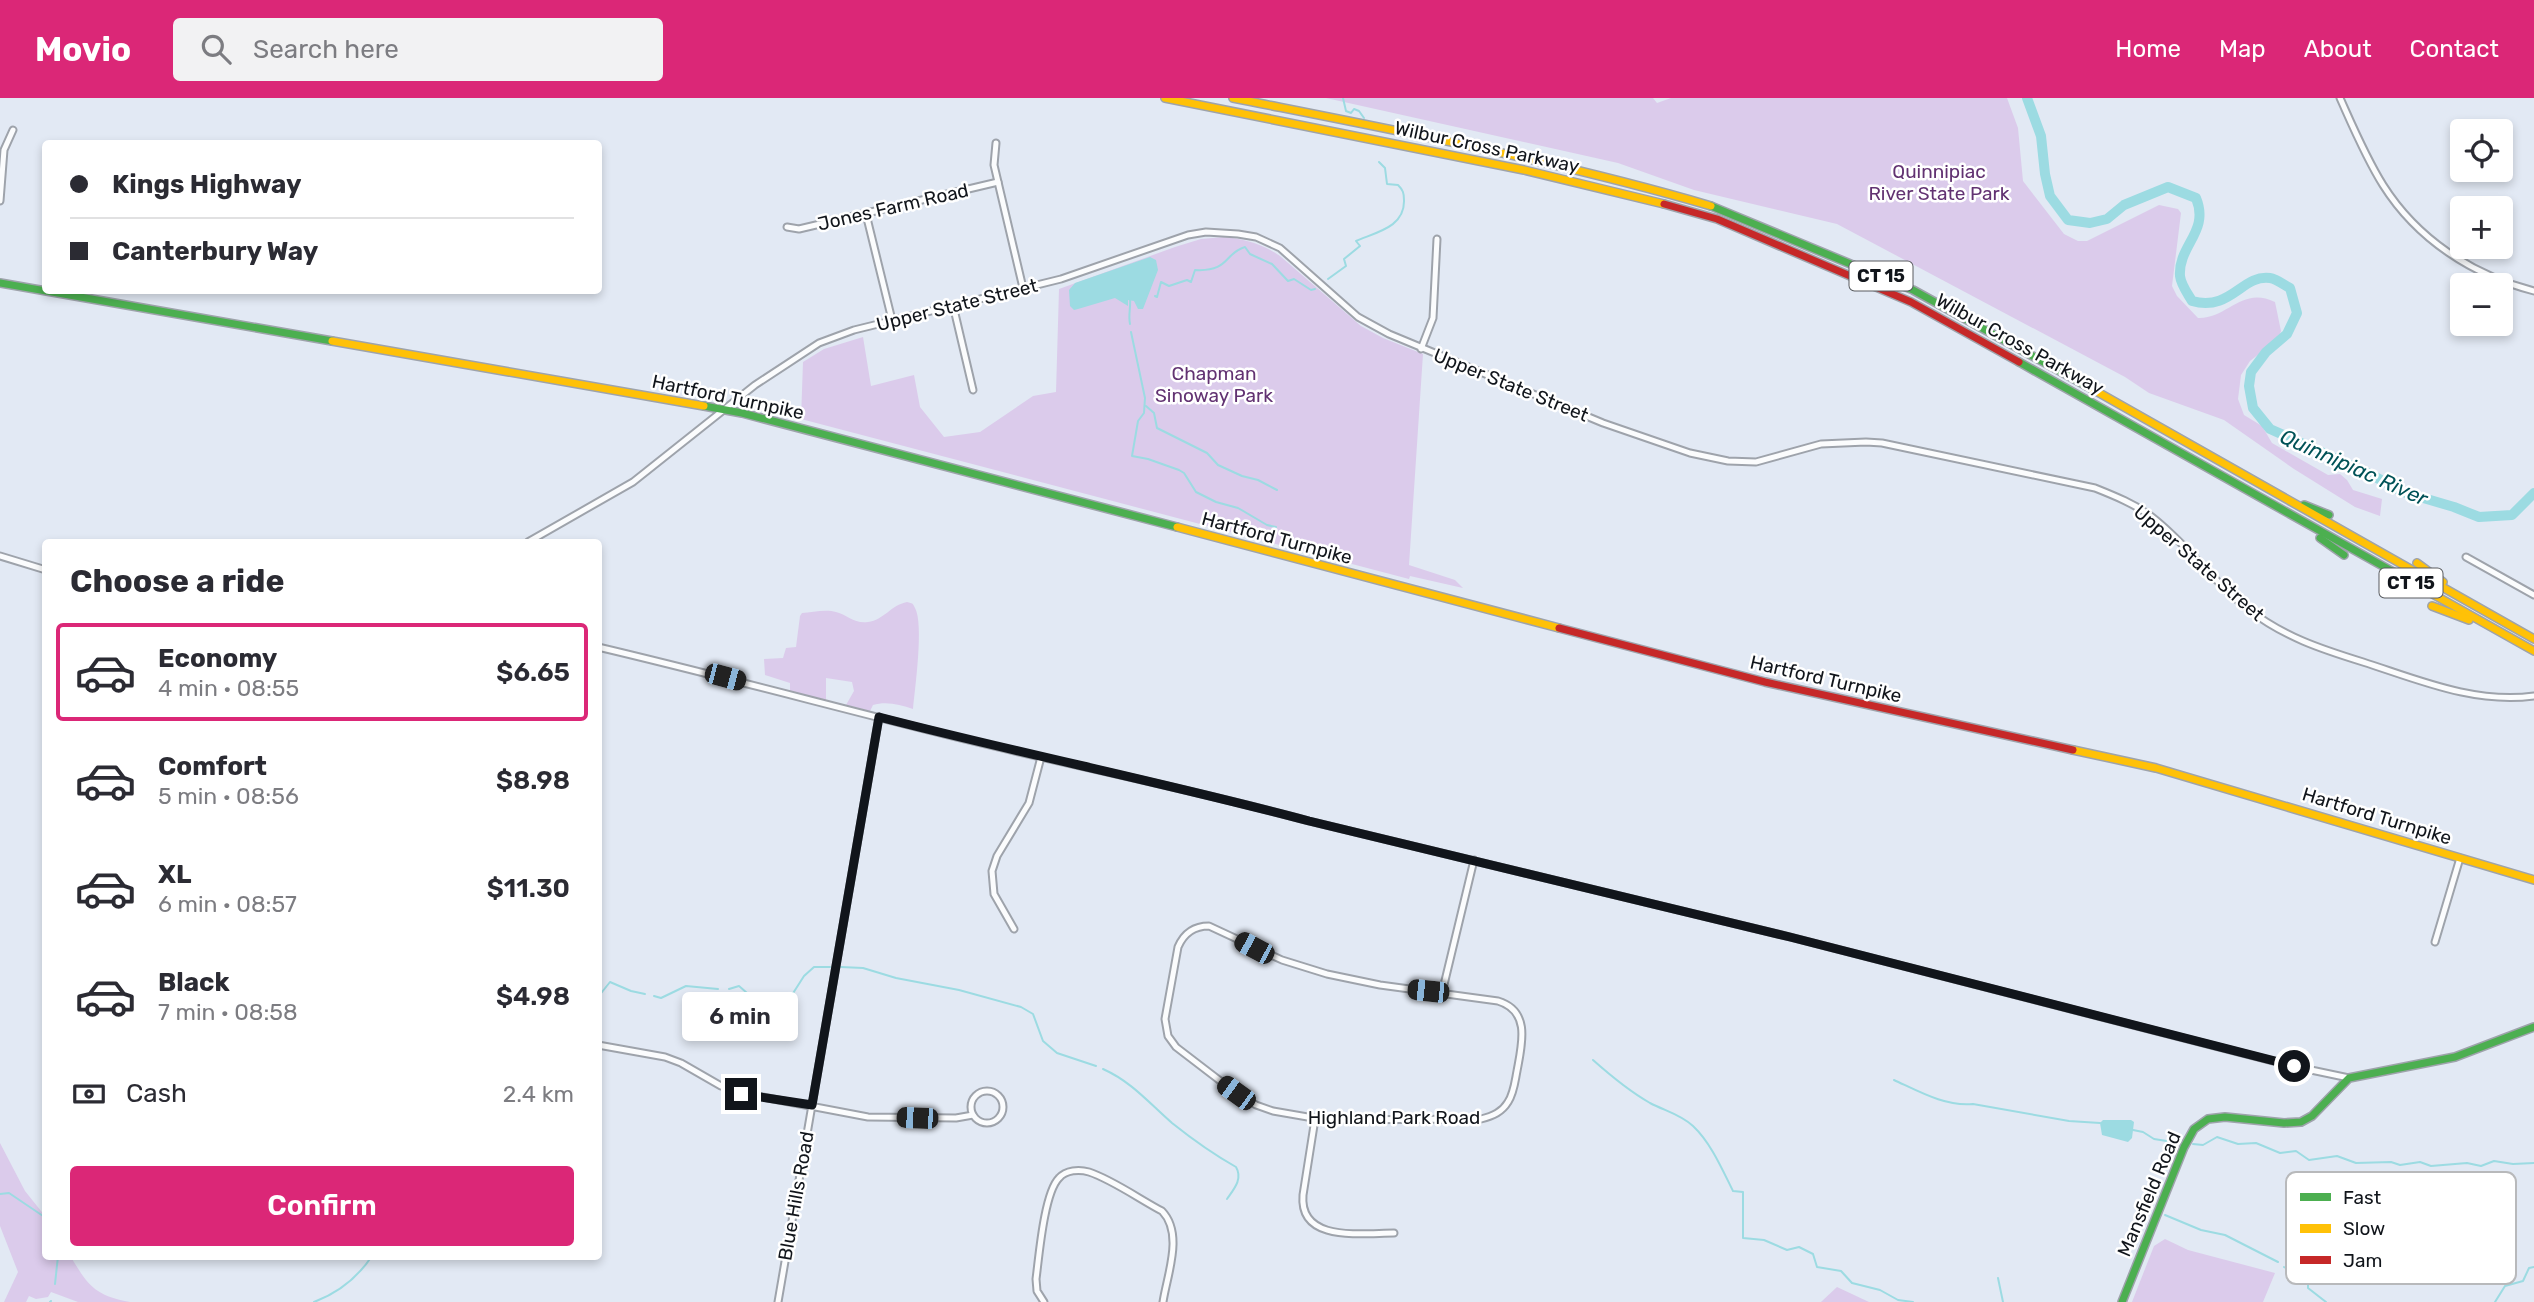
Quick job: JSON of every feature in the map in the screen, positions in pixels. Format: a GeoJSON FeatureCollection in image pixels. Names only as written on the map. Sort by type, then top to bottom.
{"type":"FeatureCollection","features":[{"type":"Feature","properties":{"kind":"main road","name":"Wilbur Cross Parkway"},"geometry":{"type":"LineString","coordinates":[[1165,98],[1524,170],[1632,195],[1717,219],[1911,302],[2534,651]]}},
{"type":"Feature","properties":{"kind":"main road","name":"Wilbur Cross Parkway"},"geometry":{"type":"LineString","coordinates":[[1233,98],[1521,156],[1629,182],[1723,210],[1913,290],[2217,458],[2277,495],[2534,639]]}},
{"type":"Feature","properties":{"kind":"main road","name":"Hartford Turnpike"},"geometry":{"type":"LineString","coordinates":[[0,283],[42,290]]}},
{"type":"Feature","properties":{"kind":"main road","name":"Hartford Turnpike"},"geometry":{"type":"LineString","coordinates":[[63,294],[726,409],[1765,682],[2147,765],[2534,880]]}},
{"type":"Feature","properties":{"kind":"main road"},"geometry":{"type":"LineString","coordinates":[[2277,495],[2329,514]]}},
{"type":"Feature","properties":{"kind":"main road"},"geometry":{"type":"LineString","coordinates":[[2288,514],[2344,555]]}},
{"type":"Feature","properties":{"kind":"main road"},"geometry":{"type":"LineString","coordinates":[[2417,563],[2469,602]]}},
{"type":"Feature","properties":{"kind":"main road"},"geometry":{"type":"LineString","coordinates":[[2432,606],[2496,630]]}},
{"type":"Feature","properties":{"kind":"main road"},"geometry":{"type":"LineString","coordinates":[[2349,1078],[2455,1057],[2534,1027]]}},
{"type":"Feature","properties":{"kind":"main road","name":"Mansfield Road"},"geometry":{"type":"LineString","coordinates":[[2122,1302],[2184,1147],[2194,1129],[2203,1121],[2216,1117],[2301,1122],[2312,1116],[2349,1078]]}},
{"type":"Feature","properties":{"kind":"street"},"geometry":{"type":"LineString","coordinates":[[2340,98],[2382,184],[2417,227],[2445,251],[2469,266],[2534,291]]}},
{"type":"Feature","properties":{"kind":"street"},"geometry":{"type":"LineString","coordinates":[[0,201],[4,149],[13,130]]}},
{"type":"Feature","properties":{"kind":"street"},"geometry":{"type":"LineString","coordinates":[[996,144],[994,158],[998,181],[1023,288]]}},
{"type":"Feature","properties":{"kind":"street","name":"Jones Farm Road"},"geometry":{"type":"LineString","coordinates":[[787,227],[799,229],[998,181]]}},
{"type":"Feature","properties":{"kind":"street"},"geometry":{"type":"LineString","coordinates":[[866,214],[892,320]]}},
{"type":"Feature","properties":{"kind":"street","name":"Upper State Street"},"geometry":{"type":"LineString","coordinates":[[533,539],[634,482],[755,385],[802,352],[833,337],[1061,279],[1188,235],[1206,232],[1238,233],[1256,237],[1280,248],[1358,317],[1388,334],[1630,433],[1690,453],[1728,461],[1756,462],[1821,444],[1866,442],[2037,474],[2095,488],[2126,500],[2154,519],[2248,609],[2293,637],[2328,652],[2445,689],[2484,696],[2534,696]]}},
{"type":"Feature","properties":{"kind":"street"},"geometry":{"type":"LineString","coordinates":[[1421,349],[1433,318],[1437,239]]}},
{"type":"Feature","properties":{"kind":"street"},"geometry":{"type":"LineString","coordinates":[[953,305],[973,390]]}},
{"type":"Feature","properties":{"kind":"street"},"geometry":{"type":"LineString","coordinates":[[0,556],[42,569]]}},
{"type":"Feature","properties":{"kind":"street"},"geometry":{"type":"LineString","coordinates":[[2466,556],[2534,595]]}},
{"type":"Feature","properties":{"kind":"street"},"geometry":{"type":"LineString","coordinates":[[602,648],[1041,757],[1474,860],[2349,1078]]}},
{"type":"Feature","properties":{"kind":"street","name":"Blue Hills Road"},"geometry":{"type":"LineString","coordinates":[[778,1302],[879,717]]}},
{"type":"Feature","properties":{"kind":"street"},"geometry":{"type":"LineString","coordinates":[[1014,929],[994,894],[992,871],[997,856],[1029,803],[1041,757]]}},
{"type":"Feature","properties":{"kind":"street"},"geometry":{"type":"LineString","coordinates":[[2435,942],[2460,858]]}},
{"type":"Feature","properties":{"kind":"street"},"geometry":{"type":"LineString","coordinates":[[1442,993],[1474,860]]}},
{"type":"Feature","properties":{"kind":"street","name":"Highland Park Road"},"geometry":{"type":"LineString","coordinates":[[1209,926],[1282,960],[1327,974],[1362,982],[1442,993],[1498,1001],[1518,1014],[1522,1035],[1513,1089],[1505,1106],[1495,1115],[1481,1119],[1315,1119],[1278,1112],[1250,1102],[1220,1082],[1172,1042],[1165,1029],[1176,951],[1187,933],[1198,927],[1209,926]]}},
{"type":"Feature","properties":{"kind":"street"},"geometry":{"type":"LineString","coordinates":[[602,1046],[655,1054],[674,1060],[741,1094],[868,1116],[956,1118],[973,1115],[986,1122],[996,1119],[1002,1111],[1001,1101],[990,1091],[979,1092],[971,1105],[973,1115]]}},
{"type":"Feature","properties":{"kind":"street"},"geometry":{"type":"LineString","coordinates":[[1315,1119],[1302,1200],[1308,1218],[1314,1225],[1326,1231],[1394,1233]]}},
{"type":"Feature","properties":{"kind":"street"},"geometry":{"type":"LineString","coordinates":[[1044,1302],[1037,1291],[1036,1279],[1049,1199],[1058,1179],[1066,1173],[1076,1171],[1092,1173],[1167,1216],[1173,1233],[1163,1302]]}},
{"type":"Feature","properties":{"kind":"green space","name":"Quinnipiac River State Park"},"geometry":{"type":"Polygon","coordinates":[[[1326,98],[1653,98],[1657,103],[1671,98],[2007,98],[2018,128],[2023,181],[2064,234],[2078,241],[2087,241],[2159,205],[2178,209],[2181,213],[2172,286],[2177,296],[2198,318],[2218,314],[2253,298],[2275,302],[2281,331],[2278,339],[2250,361],[2241,375],[2238,399],[2244,415],[2262,426],[2272,443],[2328,475],[2340,474],[2353,490],[2382,499],[2380,516],[2355,507],[2224,420],[2149,393],[2125,377],[1837,224],[1694,190],[1618,163],[1326,98]]]}},
{"type":"Feature","properties":{"kind":"green space","name":"Chapman Sinoway Park"},"geometry":{"type":"Polygon","coordinates":[[[1224,237],[1253,243],[1280,256],[1361,326],[1423,354],[1409,565],[1455,580],[1463,588],[1410,576],[1409,579],[801,419],[803,362],[824,349],[863,337],[871,386],[914,375],[920,407],[944,437],[980,432],[1033,396],[1056,392],[1059,289],[1175,247],[1201,239],[1224,237]]]}},
{"type":"Feature","properties":{"kind":"green space"},"geometry":{"type":"Polygon","coordinates":[[[907,602],[915,608],[919,628],[913,709],[883,703],[873,705],[870,711],[846,705],[854,691],[852,682],[826,678],[826,700],[790,691],[790,683],[765,675],[764,659],[783,658],[786,648],[796,647],[802,613],[832,611],[859,622],[868,622],[907,602]]]}},
{"type":"Feature","properties":{"kind":"green space"},"geometry":{"type":"Polygon","coordinates":[[[0,1143],[25,1191],[42,1212],[42,1260],[73,1260],[94,1288],[109,1297],[130,1302],[78,1302],[51,1292],[48,1297],[36,1299],[29,1296],[26,1302],[4,1302],[18,1272],[0,1226],[0,1143]]]}},
{"type":"Feature","properties":{"kind":"green space"},"geometry":{"type":"Polygon","coordinates":[[[2165,1239],[2188,1250],[2275,1273],[2263,1302],[2132,1302],[2154,1246],[2165,1239]]]}},
{"type":"Feature","properties":{"kind":"green space"},"geometry":{"type":"Polygon","coordinates":[[[1837,1287],[1869,1302],[1821,1302],[1837,1287]]]}},
{"type":"Feature","properties":{"kind":"water"},"geometry":{"type":"Polygon","coordinates":[[[1150,257],[1156,260],[1158,270],[1143,309],[1138,309],[1134,301],[1128,300],[1128,306],[1115,298],[1074,310],[1070,306],[1069,290],[1075,283],[1150,257]]]}},
{"type":"Feature","properties":{"kind":"water"},"geometry":{"type":"Polygon","coordinates":[[[2103,1120],[2131,1120],[2134,1122],[2132,1138],[2128,1142],[2102,1135],[2100,1123],[2103,1120]]]}},
{"type":"Feature","properties":{"kind":"waterway"},"geometry":{"type":"LineString","coordinates":[[1343,98],[1346,111],[1351,113],[1354,109],[1364,118]]}},
{"type":"Feature","properties":{"kind":"waterway","name":"Quinnipiac River"},"geometry":{"type":"LineString","coordinates":[[2027,98],[2041,136],[2050,196],[2068,220],[2090,223],[2107,219],[2124,205],[2168,187],[2196,198],[2199,210],[2197,229],[2184,256],[2180,276],[2192,301],[2205,303],[2226,298],[2260,278],[2270,278],[2290,288],[2297,313],[2287,334],[2266,352],[2251,372],[2249,386],[2253,408],[2270,429],[2368,473],[2403,492],[2479,517],[2512,515],[2534,493]]}},
{"type":"Feature","properties":{"kind":"waterway"},"geometry":{"type":"LineString","coordinates":[[1328,279],[1346,266],[1344,259],[1360,246],[1356,241],[1381,231],[1400,217],[1403,192],[1398,185],[1387,184],[1385,168],[1379,162]]}},
{"type":"Feature","properties":{"kind":"waterway"},"geometry":{"type":"LineString","coordinates":[[1155,296],[1157,297],[1161,282],[1169,286],[1187,280],[1191,282],[1195,270],[1215,268],[1245,247],[1250,254],[1272,264],[1288,281],[1294,279],[1311,290],[1315,289]]}},
{"type":"Feature","properties":{"kind":"waterway"},"geometry":{"type":"LineString","coordinates":[[1130,298],[1130,324]]}},
{"type":"Feature","properties":{"kind":"waterway"},"geometry":{"type":"LineString","coordinates":[[1131,332],[1145,398],[1144,413],[1138,421],[1132,456],[1179,470],[1184,473],[1196,492],[1216,502],[1238,508],[1267,525],[1276,527]]}},
{"type":"Feature","properties":{"kind":"waterway"},"geometry":{"type":"LineString","coordinates":[[1146,406],[1154,413],[1157,428],[1207,453],[1218,465],[1277,490]]}},
{"type":"Feature","properties":{"kind":"waterway"},"geometry":{"type":"LineString","coordinates":[[729,989],[739,986],[747,993],[790,998],[804,976],[814,967],[830,967]]}},
{"type":"Feature","properties":{"kind":"waterway"},"geometry":{"type":"LineString","coordinates":[[841,967],[863,968],[1021,1007],[1033,1014],[1043,1041],[1057,1053],[1096,1066]]}},
{"type":"Feature","properties":{"kind":"waterway"},"geometry":{"type":"LineString","coordinates":[[602,992],[610,982],[645,994]]}},
{"type":"Feature","properties":{"kind":"waterway"},"geometry":{"type":"LineString","coordinates":[[654,996],[661,998],[686,986],[718,989]]}},
{"type":"Feature","properties":{"kind":"waterway"},"geometry":{"type":"LineString","coordinates":[[1593,1060],[1650,1103],[1683,1118],[1705,1140],[1733,1191],[1743,1192],[1743,1238],[1764,1240],[1787,1250],[1799,1247],[1813,1254],[1817,1267],[1841,1271],[1852,1283],[1880,1290],[1898,1300],[1913,1302]]}},
{"type":"Feature","properties":{"kind":"waterway"},"geometry":{"type":"LineString","coordinates":[[1103,1069],[1132,1087],[1195,1141],[1236,1167],[1238,1180],[1227,1199]]}},
{"type":"Feature","properties":{"kind":"waterway"},"geometry":{"type":"LineString","coordinates":[[1894,1080],[1953,1103],[2069,1121],[2100,1123]]}},
{"type":"Feature","properties":{"kind":"waterway"},"geometry":{"type":"LineString","coordinates":[[2133,1130],[2143,1132],[2154,1139],[2179,1143]]}},
{"type":"Feature","properties":{"kind":"waterway"},"geometry":{"type":"LineString","coordinates":[[2193,1144],[2203,1145],[2217,1137],[2238,1144],[2256,1143],[2280,1153],[2296,1151],[2309,1160],[2337,1156],[2356,1163],[2391,1162],[2400,1165],[2420,1162],[2431,1166],[2467,1163],[2481,1166],[2494,1161],[2534,1163]]}},
{"type":"Feature","properties":{"kind":"waterway"},"geometry":{"type":"LineString","coordinates":[[0,1194],[9,1193],[42,1215]]}},
{"type":"Feature","properties":{"kind":"waterway"},"geometry":{"type":"LineString","coordinates":[[2165,1215],[2201,1230],[2225,1235],[2278,1262]]}},
{"type":"Feature","properties":{"kind":"waterway"},"geometry":{"type":"LineString","coordinates":[[55,1284],[58,1260]]}},
{"type":"Feature","properties":{"kind":"waterway"},"geometry":{"type":"LineString","coordinates":[[314,1302],[347,1283],[369,1260]]}},
{"type":"Feature","properties":{"kind":"waterway"},"geometry":{"type":"LineString","coordinates":[[2516,1283],[2523,1281],[2529,1268],[2534,1267]]}},
{"type":"Feature","properties":{"kind":"waterway"},"geometry":{"type":"LineString","coordinates":[[1998,1278],[2003,1302]]}},
{"type":"Feature","properties":{"kind":"waterway"},"geometry":{"type":"LineString","coordinates":[[2308,1284],[2308,1288],[2326,1302]]}},
{"type":"Feature","properties":{"kind":"waterway"},"geometry":{"type":"LineString","coordinates":[[2495,1302],[2505,1286],[2512,1284]]}},
{"type":"Feature","properties":{"kind":"traffic: fast"},"geometry":{"type":"LineString","coordinates":[[1711,206],[1913,290],[2087,386]]}},
{"type":"Feature","properties":{"kind":"traffic: fast"},"geometry":{"type":"LineString","coordinates":[[0,283],[42,290]]}},
{"type":"Feature","properties":{"kind":"traffic: fast"},"geometry":{"type":"LineString","coordinates":[[63,294],[332,341]]}},
{"type":"Feature","properties":{"kind":"traffic: fast"},"geometry":{"type":"LineString","coordinates":[[2019,362],[2397,574]]}},
{"type":"Feature","properties":{"kind":"traffic: fast"},"geometry":{"type":"LineString","coordinates":[[704,406],[742,413],[1177,527]]}},
{"type":"Feature","properties":{"kind":"traffic: fast"},"geometry":{"type":"LineString","coordinates":[[2304,505],[2329,515]]}},
{"type":"Feature","properties":{"kind":"traffic: fast"},"geometry":{"type":"LineString","coordinates":[[2320,538],[2344,555]]}},
{"type":"Feature","properties":{"kind":"traffic: fast"},"geometry":{"type":"LineString","coordinates":[[2122,1302],[2184,1147],[2194,1129],[2208,1119],[2225,1117],[2284,1123],[2301,1122],[2312,1116],[2349,1078],[2455,1057],[2534,1027]]}},
{"type":"Feature","properties":{"kind":"traffic: slow"},"geometry":{"type":"LineString","coordinates":[[1165,98],[1524,170],[1664,204]]}},
{"type":"Feature","properties":{"kind":"traffic: slow"},"geometry":{"type":"LineString","coordinates":[[1233,98],[1533,160],[1711,206]]}},
{"type":"Feature","properties":{"kind":"traffic: slow"},"geometry":{"type":"LineString","coordinates":[[332,341],[704,406]]}},
{"type":"Feature","properties":{"kind":"traffic: slow"},"geometry":{"type":"LineString","coordinates":[[2087,386],[2534,639]]}},
{"type":"Feature","properties":{"kind":"traffic: slow"},"geometry":{"type":"LineString","coordinates":[[1177,527],[1559,628]]}},
{"type":"Feature","properties":{"kind":"traffic: slow"},"geometry":{"type":"LineString","coordinates":[[2417,563],[2443,582]]}},
{"type":"Feature","properties":{"kind":"traffic: slow"},"geometry":{"type":"LineString","coordinates":[[2397,574],[2534,651]]}},
{"type":"Feature","properties":{"kind":"traffic: slow"},"geometry":{"type":"LineString","coordinates":[[2432,606],[2469,620]]}},
{"type":"Feature","properties":{"kind":"traffic: slow"},"geometry":{"type":"LineString","coordinates":[[2073,750],[2156,768],[2534,880]]}},
{"type":"Feature","properties":{"kind":"traffic: jam"},"geometry":{"type":"LineString","coordinates":[[1664,204],[1717,219],[1911,302],[2019,362]]}},
{"type":"Feature","properties":{"kind":"traffic: jam"},"geometry":{"type":"LineString","coordinates":[[1559,628],[1765,682],[2073,750]]}},
{"type":"Feature","properties":{"kind":"route"},"geometry":{"type":"LineString","coordinates":[[741,1094],[812,1105],[879,717],[1790,937],[2294,1066]]}}]}
